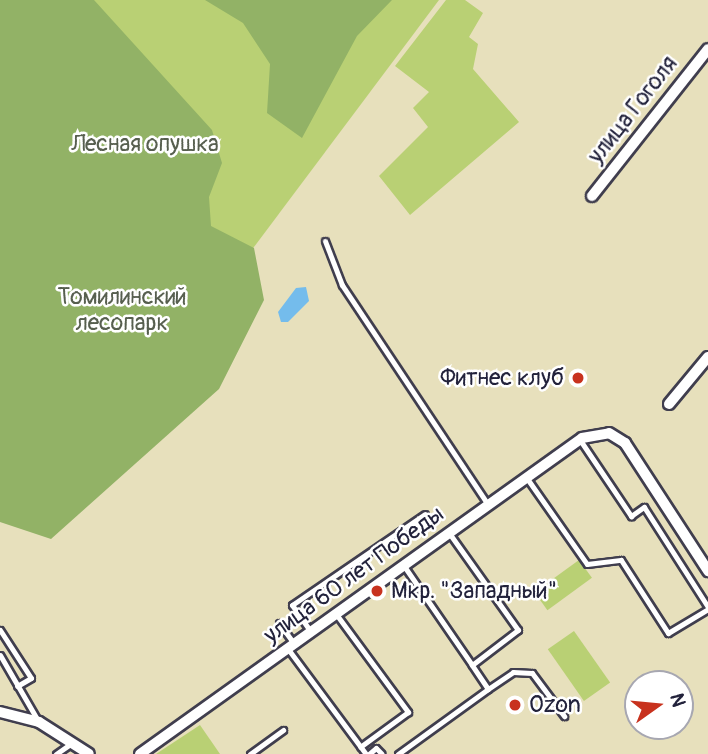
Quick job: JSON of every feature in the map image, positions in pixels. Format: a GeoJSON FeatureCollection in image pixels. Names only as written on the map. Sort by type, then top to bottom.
{"type":"FeatureCollection","features":[{"type":"Feature","properties":{"kind":"street","name":"улица Гоголя"},"geometry":{"type":"LineString","coordinates":[[592,196],[708,49]]}},
{"type":"Feature","properties":{"kind":"street"},"geometry":{"type":"LineString","coordinates":[[669,404],[708,357]]}},
{"type":"Feature","properties":{"kind":"street","name":"улица 60 лет Победы"},"geometry":{"type":"LineString","coordinates":[[141,754],[526,477],[579,440],[594,434],[609,433],[625,443],[708,571]]}},
{"type":"Feature","properties":{"kind":"street"},"geometry":{"type":"LineString","coordinates":[[0,712],[39,722],[89,754]]}},
{"type":"Feature","properties":{"kind":"lane"},"geometry":{"type":"LineString","coordinates":[[325,241],[342,285],[488,505]]}},
{"type":"Feature","properties":{"kind":"lane"},"geometry":{"type":"LineString","coordinates":[[526,477],[587,564],[621,560],[668,633],[708,608],[644,508],[631,516],[579,440]]}},
{"type":"Feature","properties":{"kind":"lane"},"geometry":{"type":"LineString","coordinates":[[311,632],[292,605],[425,514]]}},
{"type":"Feature","properties":{"kind":"lane"},"geometry":{"type":"LineString","coordinates":[[449,533],[518,630],[472,665]]}},
{"type":"Feature","properties":{"kind":"lane"},"geometry":{"type":"LineString","coordinates":[[404,566],[488,689]]}},
{"type":"Feature","properties":{"kind":"lane"},"geometry":{"type":"LineString","coordinates":[[336,614],[408,712],[360,747]]}},
{"type":"Feature","properties":{"kind":"lane"},"geometry":{"type":"LineString","coordinates":[[279,623],[291,646],[360,747],[368,754],[376,748],[382,754]]}},
{"type":"Feature","properties":{"kind":"lane"},"geometry":{"type":"LineString","coordinates":[[0,630],[30,678],[17,685]]}},
{"type":"Feature","properties":{"kind":"lane"},"geometry":{"type":"LineString","coordinates":[[1,660],[39,722]]}},
{"type":"Feature","properties":{"kind":"lane"},"geometry":{"type":"LineString","coordinates":[[398,754],[513,672],[532,673],[564,716]]}},
{"type":"Feature","properties":{"kind":"lane"},"geometry":{"type":"LineString","coordinates":[[250,754],[283,730]]}},
{"type":"Feature","properties":{"kind":"lane"},"geometry":{"type":"LineString","coordinates":[[57,754],[72,743]]}},
{"type":"Feature","properties":{"kind":"green space","name":"Лесная опушка"},"geometry":{"type":"Polygon","coordinates":[[[0,0],[439,0],[248,255],[197,279],[0,0]]]}},
{"type":"Feature","properties":{"kind":"green space","name":"Томилинский лесопарк"},"geometry":{"type":"Polygon","coordinates":[[[0,0],[94,0],[212,130],[222,163],[209,197],[211,226],[254,248],[264,300],[219,389],[51,539],[0,522],[0,0]]]}},
{"type":"Feature","properties":{"kind":"green space"},"geometry":{"type":"Polygon","coordinates":[[[205,0],[392,0],[357,36],[302,138],[267,113],[270,64],[243,23],[205,0]]]}},
{"type":"Feature","properties":{"kind":"green space"},"geometry":{"type":"Polygon","coordinates":[[[446,0],[465,0],[483,13],[469,37],[478,44],[473,69],[519,122],[410,215],[379,176],[428,127],[413,108],[429,92],[395,66],[446,0]]]}},
{"type":"Feature","properties":{"kind":"green space"},"geometry":{"type":"Polygon","coordinates":[[[579,560],[592,578],[547,610],[535,592],[579,560]]]}},
{"type":"Feature","properties":{"kind":"green space"},"geometry":{"type":"Polygon","coordinates":[[[574,631],[610,683],[584,701],[548,649],[574,631]]]}},
{"type":"Feature","properties":{"kind":"green space"},"geometry":{"type":"Polygon","coordinates":[[[200,725],[220,754],[156,754],[200,725]]]}},
{"type":"Feature","properties":{"kind":"water"},"geometry":{"type":"Polygon","coordinates":[[[306,287],[309,301],[288,322],[281,322],[278,312],[296,288],[306,287]]]}},
{"type":"Feature","properties":{"kind":"place","name":"Фитнес клуб"},"geometry":{"type":"Point","coordinates":[578,378]}},
{"type":"Feature","properties":{"kind":"place","name":"Мкр. \"Западный\""},"geometry":{"type":"Point","coordinates":[377,591]}},
{"type":"Feature","properties":{"kind":"place","name":"Ozon"},"geometry":{"type":"Point","coordinates":[515,705]}}]}
